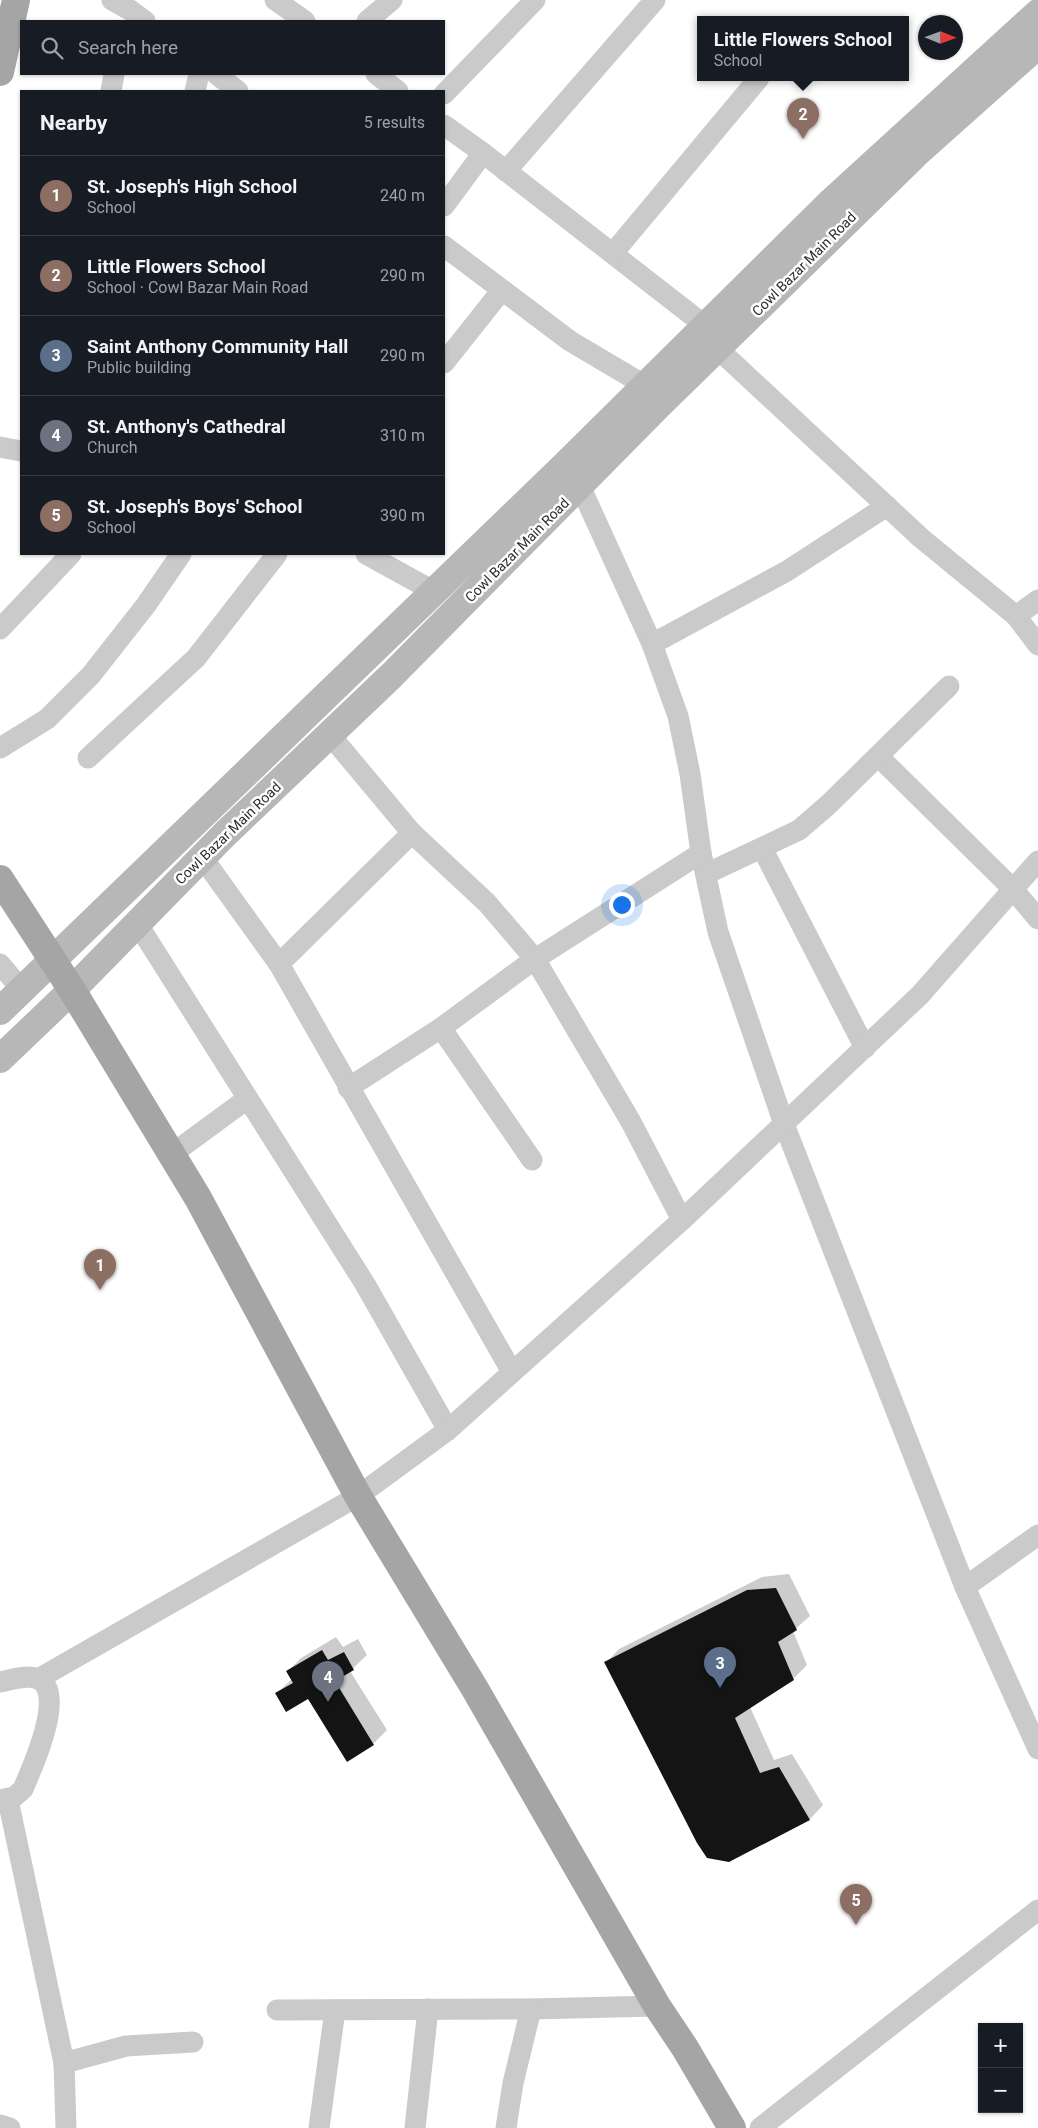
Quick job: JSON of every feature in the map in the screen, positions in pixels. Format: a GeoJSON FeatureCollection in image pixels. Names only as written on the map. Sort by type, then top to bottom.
{"type":"FeatureCollection","features":[{"type":"Feature","properties":{"kind":"main road"},"geometry":{"type":"LineString","coordinates":[[0,72],[16,0]]}},
{"type":"Feature","properties":{"kind":"main road"},"geometry":{"type":"LineString","coordinates":[[0,879],[52,962],[72,990],[198,1198],[358,1496],[475,1689],[657,2006],[685,2048],[732,2128]]}},
{"type":"Feature","properties":{"kind":"street"},"geometry":{"type":"LineString","coordinates":[[275,0],[304,20]]}},
{"type":"Feature","properties":{"kind":"street"},"geometry":{"type":"LineString","coordinates":[[368,20],[392,0]]}},
{"type":"Feature","properties":{"kind":"street"},"geometry":{"type":"LineString","coordinates":[[445,93],[534,0]]}},
{"type":"Feature","properties":{"kind":"street"},"geometry":{"type":"LineString","coordinates":[[506,171],[655,0]]}},
{"type":"Feature","properties":{"kind":"street","name":"Cowl Bazar Main Road"},"geometry":{"type":"LineString","coordinates":[[0,1059],[72,990],[202,857],[391,676],[571,477],[646,386],[712,338],[832,201],[1038,13]]}},
{"type":"Feature","properties":{"kind":"street","name":"Cowl Bazar Main Road"},"geometry":{"type":"LineString","coordinates":[[0,1011],[435,592],[571,477],[712,338],[1038,45]]}},
{"type":"Feature","properties":{"kind":"street"},"geometry":{"type":"LineString","coordinates":[[111,90],[114,75]]}},
{"type":"Feature","properties":{"kind":"street"},"geometry":{"type":"LineString","coordinates":[[195,90],[199,75]]}},
{"type":"Feature","properties":{"kind":"street"},"geometry":{"type":"LineString","coordinates":[[217,75],[237,90]]}},
{"type":"Feature","properties":{"kind":"street"},"geometry":{"type":"LineString","coordinates":[[377,75],[397,90]]}},
{"type":"Feature","properties":{"kind":"street"},"geometry":{"type":"LineString","coordinates":[[614,252],[756,81]]}},
{"type":"Feature","properties":{"kind":"street"},"geometry":{"type":"LineString","coordinates":[[445,126],[483,152],[614,252],[712,338],[921,538],[1016,616],[1038,645]]}},
{"type":"Feature","properties":{"kind":"street"},"geometry":{"type":"LineString","coordinates":[[445,205],[483,152]]}},
{"type":"Feature","properties":{"kind":"street"},"geometry":{"type":"LineString","coordinates":[[445,247],[570,340],[646,386]]}},
{"type":"Feature","properties":{"kind":"street"},"geometry":{"type":"LineString","coordinates":[[445,362],[502,290]]}},
{"type":"Feature","properties":{"kind":"street"},"geometry":{"type":"LineString","coordinates":[[0,447],[20,451]]}},
{"type":"Feature","properties":{"kind":"street"},"geometry":{"type":"LineString","coordinates":[[571,477],[652,644],[678,716],[690,774],[701,853],[718,932],[784,1124],[965,1587],[1038,1749]]}},
{"type":"Feature","properties":{"kind":"street"},"geometry":{"type":"LineString","coordinates":[[652,644],[787,570],[887,506]]}},
{"type":"Feature","properties":{"kind":"street"},"geometry":{"type":"LineString","coordinates":[[0,629],[70,555]]}},
{"type":"Feature","properties":{"kind":"street"},"geometry":{"type":"LineString","coordinates":[[0,748],[47,719],[92,675],[146,606],[180,555]]}},
{"type":"Feature","properties":{"kind":"street"},"geometry":{"type":"LineString","coordinates":[[88,758],[196,658],[276,555]]}},
{"type":"Feature","properties":{"kind":"street"},"geometry":{"type":"LineString","coordinates":[[368,555],[435,592]]}},
{"type":"Feature","properties":{"kind":"street"},"geometry":{"type":"LineString","coordinates":[[1016,616],[1038,600]]}},
{"type":"Feature","properties":{"kind":"street"},"geometry":{"type":"LineString","coordinates":[[706,874],[799,830],[828,805],[949,686]]}},
{"type":"Feature","properties":{"kind":"street"},"geometry":{"type":"LineString","coordinates":[[330,735],[412,833],[487,903],[535,960],[631,1122],[682,1220]]}},
{"type":"Feature","properties":{"kind":"street"},"geometry":{"type":"LineString","coordinates":[[878,756],[1013,889],[1038,919]]}},
{"type":"Feature","properties":{"kind":"street"},"geometry":{"type":"LineString","coordinates":[[279,964],[412,833]]}},
{"type":"Feature","properties":{"kind":"street"},"geometry":{"type":"LineString","coordinates":[[762,848],[864,1048]]}},
{"type":"Feature","properties":{"kind":"street"},"geometry":{"type":"LineString","coordinates":[[348,1088],[441,1028],[535,960],[701,853]]}},
{"type":"Feature","properties":{"kind":"street"},"geometry":{"type":"LineString","coordinates":[[202,857],[279,964],[348,1088],[512,1372]]}},
{"type":"Feature","properties":{"kind":"street"},"geometry":{"type":"LineString","coordinates":[[38,1679],[358,1496],[448,1430],[682,1220],[920,995],[1038,861]]}},
{"type":"Feature","properties":{"kind":"street"},"geometry":{"type":"LineString","coordinates":[[137,923],[364,1284],[448,1430]]}},
{"type":"Feature","properties":{"kind":"street"},"geometry":{"type":"LineString","coordinates":[[0,964],[22,990]]}},
{"type":"Feature","properties":{"kind":"street"},"geometry":{"type":"LineString","coordinates":[[441,1028],[532,1160]]}},
{"type":"Feature","properties":{"kind":"street"},"geometry":{"type":"LineString","coordinates":[[172,1154],[247,1099]]}},
{"type":"Feature","properties":{"kind":"street"},"geometry":{"type":"LineString","coordinates":[[965,1587],[1038,1535]]}},
{"type":"Feature","properties":{"kind":"street"},"geometry":{"type":"LineString","coordinates":[[0,1682],[27,1677],[38,1679],[46,1686],[51,1699],[50,1713],[23,1789],[14,1797],[4,1800],[64,2063],[66,2128]]}},
{"type":"Feature","properties":{"kind":"street"},"geometry":{"type":"LineString","coordinates":[[760,2128],[1038,1910]]}},
{"type":"Feature","properties":{"kind":"street"},"geometry":{"type":"LineString","coordinates":[[277,2010],[531,2010],[657,2006]]}},
{"type":"Feature","properties":{"kind":"street"},"geometry":{"type":"LineString","coordinates":[[415,2128],[428,2009]]}},
{"type":"Feature","properties":{"kind":"street"},"geometry":{"type":"LineString","coordinates":[[319,2128],[335,2010]]}},
{"type":"Feature","properties":{"kind":"street"},"geometry":{"type":"LineString","coordinates":[[506,2128],[513,2082],[531,2010]]}},
{"type":"Feature","properties":{"kind":"street"},"geometry":{"type":"LineString","coordinates":[[64,2063],[126,2046],[193,2042]]}},
{"type":"Feature","properties":{"kind":"street"},"geometry":{"type":"LineString","coordinates":[[0,2125],[10,2128]]}},
{"type":"Feature","properties":{"kind":"building"},"geometry":{"type":"Polygon","coordinates":[[[776,1588],[797,1630],[778,1642],[794,1680],[735,1718],[760,1773],[779,1767],[810,1820],[729,1862],[707,1858],[697,1843],[604,1662],[747,1590],[776,1588]]]}},
{"type":"Feature","properties":{"kind":"building"},"geometry":{"type":"Polygon","coordinates":[[[322,1650],[328,1660],[344,1652],[354,1670],[335,1681],[374,1745],[347,1762],[308,1699],[286,1712],[275,1693],[293,1683],[286,1671],[322,1650]]]}},
{"type":"Feature","properties":{"kind":"place","name":"Little Flowers School"},"geometry":{"type":"Point","coordinates":[803,139]}},
{"type":"Feature","properties":{"kind":"place","name":"St. Joseph's High School"},"geometry":{"type":"Point","coordinates":[100,1290]}},
{"type":"Feature","properties":{"kind":"place","name":"Saint Anthony Community Hall"},"geometry":{"type":"Point","coordinates":[720,1688]}},
{"type":"Feature","properties":{"kind":"place","name":"St. Anthony's Cathedral"},"geometry":{"type":"Point","coordinates":[328,1702]}},
{"type":"Feature","properties":{"kind":"place","name":"St. Joseph's Boys' School"},"geometry":{"type":"Point","coordinates":[856,1925]}}]}
